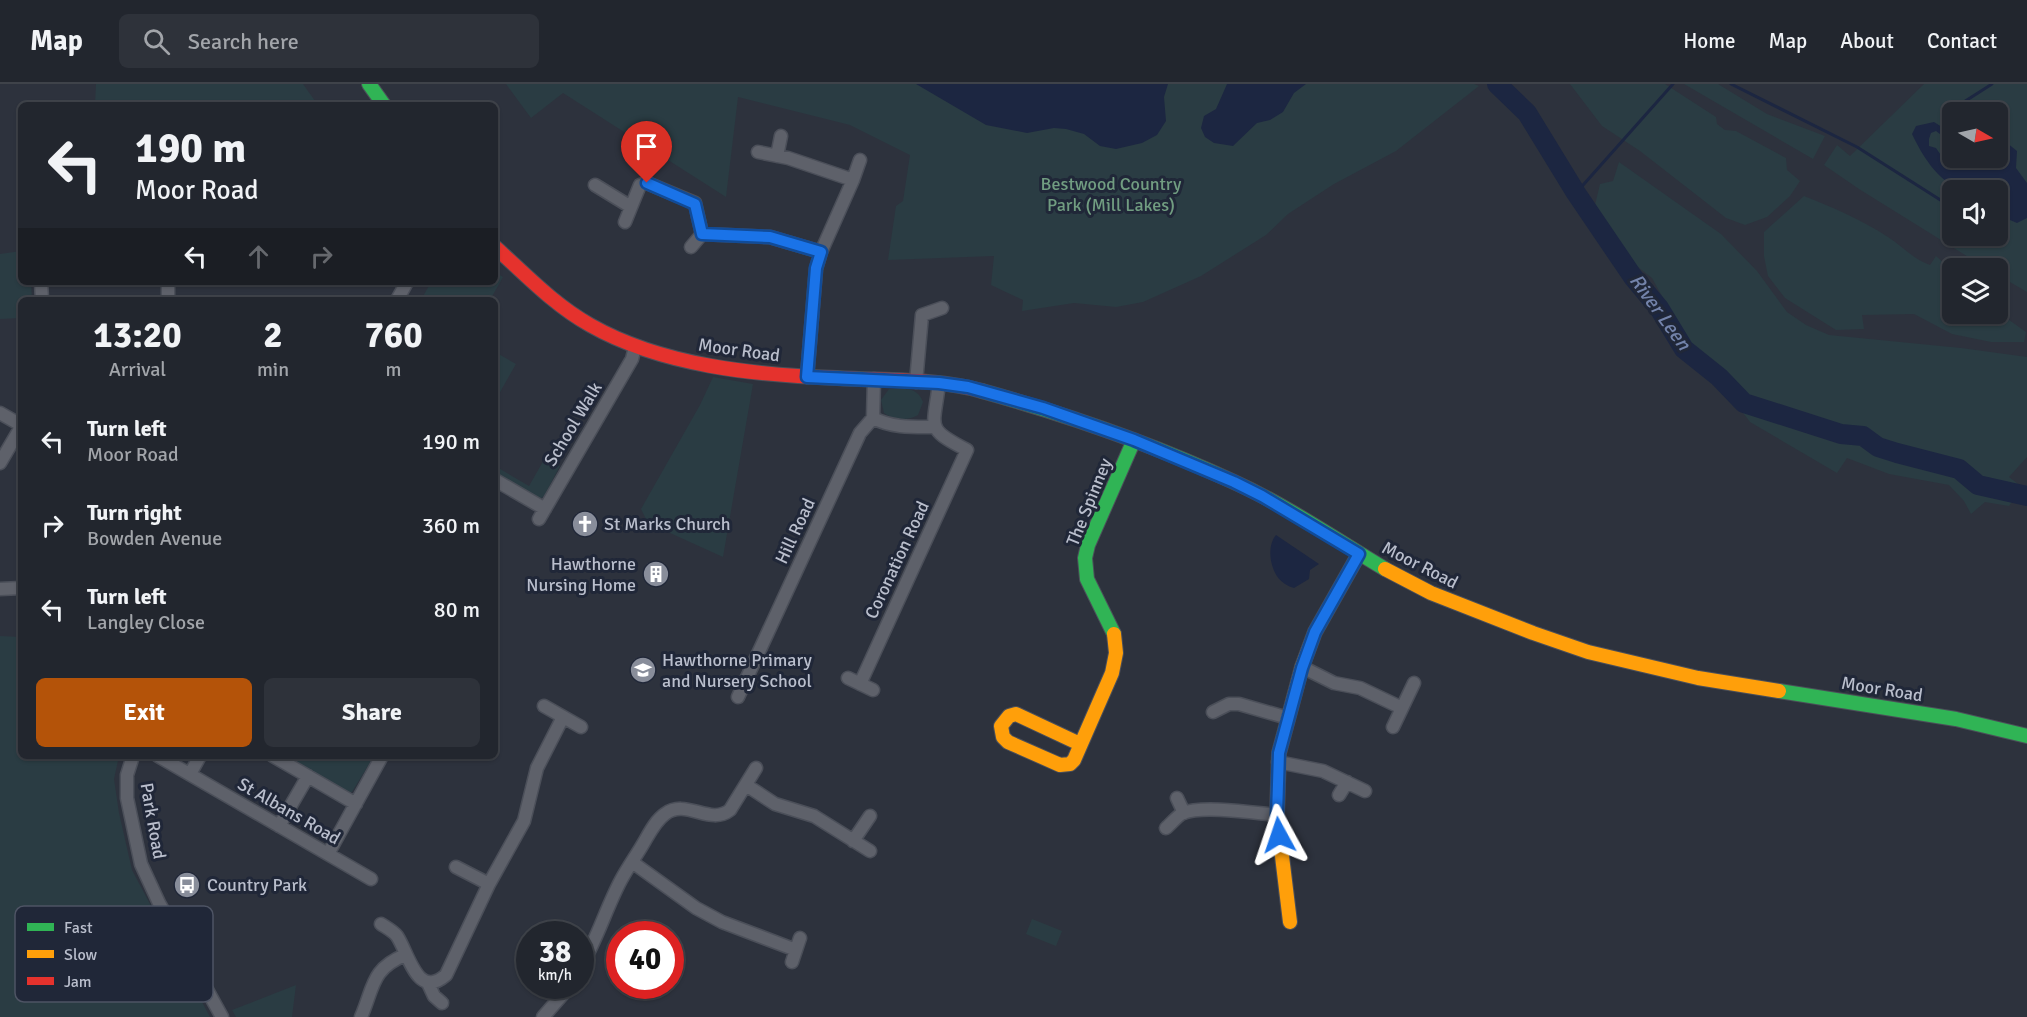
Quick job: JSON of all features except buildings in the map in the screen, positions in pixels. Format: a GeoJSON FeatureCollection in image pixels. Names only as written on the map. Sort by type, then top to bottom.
{"type":"FeatureCollection","features":[{"type":"Feature","properties":{"kind":"main road"},"geometry":{"type":"LineString","coordinates":[[369,84],[382,102]]}},
{"type":"Feature","properties":{"kind":"main road","name":"Moor Road"},"geometry":{"type":"LineString","coordinates":[[498,250],[558,304],[589,325],[635,347],[696,363],[807,377],[939,383],[968,387],[1043,408],[1134,440],[1262,496],[1359,554],[1431,593],[1588,652],[1698,678],[1956,719],[2027,736]]}},
{"type":"Feature","properties":{"kind":"main road","name":"The Spinney"},"geometry":{"type":"LineString","coordinates":[[1080,744],[1016,714],[1009,716],[1001,726],[1003,737],[1008,742],[1060,765],[1070,765],[1074,760],[1112,673],[1116,653],[1113,630],[1087,579],[1086,551],[1134,440]]}},
{"type":"Feature","properties":{"kind":"main road"},"geometry":{"type":"LineString","coordinates":[[1290,922],[1277,815],[1278,762],[1302,668],[1315,632],[1359,554]]}},
{"type":"Feature","properties":{"kind":"street"},"geometry":{"type":"LineString","coordinates":[[777,156],[781,136]]}},
{"type":"Feature","properties":{"kind":"street"},"geometry":{"type":"LineString","coordinates":[[758,152],[853,180]]}},
{"type":"Feature","properties":{"kind":"street"},"geometry":{"type":"LineString","coordinates":[[807,377],[816,268],[860,160]]}},
{"type":"Feature","properties":{"kind":"street"},"geometry":{"type":"LineString","coordinates":[[625,222],[640,185],[647,183],[695,204],[702,234]]}},
{"type":"Feature","properties":{"kind":"street"},"geometry":{"type":"LineString","coordinates":[[595,185],[631,207]]}},
{"type":"Feature","properties":{"kind":"street"},"geometry":{"type":"LineString","coordinates":[[702,234],[770,237],[821,252]]}},
{"type":"Feature","properties":{"kind":"street"},"geometry":{"type":"LineString","coordinates":[[691,247],[702,234]]}},
{"type":"Feature","properties":{"kind":"street"},"geometry":{"type":"LineString","coordinates":[[916,382],[922,315],[942,308]]}},
{"type":"Feature","properties":{"kind":"street","name":"School Walk"},"geometry":{"type":"LineString","coordinates":[[498,482],[542,514],[632,359],[635,347]]}},
{"type":"Feature","properties":{"kind":"street"},"geometry":{"type":"LineString","coordinates":[[874,379],[873,417],[883,423],[899,426],[934,427],[939,383]]}},
{"type":"Feature","properties":{"kind":"street"},"geometry":{"type":"LineString","coordinates":[[0,413],[18,424]]}},
{"type":"Feature","properties":{"kind":"street","name":"Hill Road"},"geometry":{"type":"LineString","coordinates":[[738,697],[860,433],[873,417]]}},
{"type":"Feature","properties":{"kind":"street","name":"Coronation Road"},"geometry":{"type":"LineString","coordinates":[[860,684],[969,446],[939,435],[934,427]]}},
{"type":"Feature","properties":{"kind":"street"},"geometry":{"type":"LineString","coordinates":[[0,463],[18,431]]}},
{"type":"Feature","properties":{"kind":"street"},"geometry":{"type":"LineString","coordinates":[[0,589],[18,588]]}},
{"type":"Feature","properties":{"kind":"street"},"geometry":{"type":"LineString","coordinates":[[1302,668],[1334,682],[1360,688],[1402,708]]}},
{"type":"Feature","properties":{"kind":"street"},"geometry":{"type":"LineString","coordinates":[[848,678],[873,690]]}},
{"type":"Feature","properties":{"kind":"street"},"geometry":{"type":"LineString","coordinates":[[1393,727],[1414,683]]}},
{"type":"Feature","properties":{"kind":"street"},"geometry":{"type":"LineString","coordinates":[[1231,690],[1234,704]]}},
{"type":"Feature","properties":{"kind":"street"},"geometry":{"type":"LineString","coordinates":[[1214,712],[1229,704],[1234,704],[1288,718]]}},
{"type":"Feature","properties":{"kind":"street"},"geometry":{"type":"LineString","coordinates":[[544,706],[581,727]]}},
{"type":"Feature","properties":{"kind":"street"},"geometry":{"type":"LineString","coordinates":[[428,983],[437,982],[446,975],[489,884],[526,816],[537,768],[563,717]]}},
{"type":"Feature","properties":{"kind":"street","name":"Park Road"},"geometry":{"type":"LineString","coordinates":[[132,759],[127,775],[127,798],[141,864],[161,906]]}},
{"type":"Feature","properties":{"kind":"street","name":"St Albans Road"},"geometry":{"type":"LineString","coordinates":[[163,759],[371,879]]}},
{"type":"Feature","properties":{"kind":"street"},"geometry":{"type":"LineString","coordinates":[[190,774],[198,759]]}},
{"type":"Feature","properties":{"kind":"street"},"geometry":{"type":"LineString","coordinates":[[278,759],[356,804]]}},
{"type":"Feature","properties":{"kind":"street"},"geometry":{"type":"LineString","coordinates":[[328,854],[380,759]]}},
{"type":"Feature","properties":{"kind":"street"},"geometry":{"type":"LineString","coordinates":[[1278,762],[1323,771],[1365,791]]}},
{"type":"Feature","properties":{"kind":"street"},"geometry":{"type":"LineString","coordinates":[[594,938],[621,880],[657,822],[666,813],[677,809],[688,808],[718,816],[725,814],[730,810],[756,768]]}},
{"type":"Feature","properties":{"kind":"street"},"geometry":{"type":"LineString","coordinates":[[279,826],[308,776]]}},
{"type":"Feature","properties":{"kind":"street"},"geometry":{"type":"LineString","coordinates":[[1339,795],[1347,782]]}},
{"type":"Feature","properties":{"kind":"street"},"geometry":{"type":"LineString","coordinates":[[746,785],[775,804],[814,816],[870,851]]}},
{"type":"Feature","properties":{"kind":"street"},"geometry":{"type":"LineString","coordinates":[[1177,798],[1184,813]]}},
{"type":"Feature","properties":{"kind":"street"},"geometry":{"type":"LineString","coordinates":[[1166,828],[1184,813],[1199,810],[1277,815]]}},
{"type":"Feature","properties":{"kind":"street"},"geometry":{"type":"LineString","coordinates":[[853,841],[870,816]]}},
{"type":"Feature","properties":{"kind":"street"},"geometry":{"type":"LineString","coordinates":[[632,862],[696,908],[722,922],[798,944],[792,962]]}},
{"type":"Feature","properties":{"kind":"street"},"geometry":{"type":"LineString","coordinates":[[456,867],[489,884]]}},
{"type":"Feature","properties":{"kind":"street"},"geometry":{"type":"LineString","coordinates":[[381,924],[394,932],[405,955],[421,978],[428,983],[434,996],[442,1003]]}},
{"type":"Feature","properties":{"kind":"street"},"geometry":{"type":"LineString","coordinates":[[361,1017],[378,974],[385,965],[405,955]]}},
{"type":"Feature","properties":{"kind":"street"},"geometry":{"type":"LineString","coordinates":[[543,1017],[559,999]]}},
{"type":"Feature","properties":{"kind":"street","name":"Park Road"},"geometry":{"type":"LineString","coordinates":[[213,1001],[222,1017]]}},
{"type":"Feature","properties":{"kind":"green space"},"geometry":{"type":"Polygon","coordinates":[[[96,84],[303,84],[316,102],[95,102],[96,84]]]}},
{"type":"Feature","properties":{"kind":"green space","name":"Bestwood Country Park (Mill Lakes)"},"geometry":{"type":"Polygon","coordinates":[[[506,84],[1474,84],[1479,86],[1396,151],[1334,184],[1288,214],[1266,235],[1201,276],[1143,302],[1116,307],[1074,303],[1022,311],[1023,300],[991,285],[994,256],[888,260],[896,206],[903,201],[910,155],[850,125],[738,97],[726,197],[563,93],[531,118],[506,84]]]}},
{"type":"Feature","properties":{"kind":"green space"},"geometry":{"type":"Polygon","coordinates":[[[1570,84],[1665,84],[1716,117],[1717,124],[1725,130],[1736,131],[1786,158],[1787,170],[1800,181],[1790,196],[1767,217],[1745,225],[1726,218],[1640,151],[1602,126],[1570,84]]]}},
{"type":"Feature","properties":{"kind":"green space"},"geometry":{"type":"Polygon","coordinates":[[[1684,84],[1718,84],[1767,114],[1825,136],[1813,159],[1684,84]]]}},
{"type":"Feature","properties":{"kind":"green space"},"geometry":{"type":"Polygon","coordinates":[[[1924,84],[2027,84],[2027,292],[2008,281],[2008,258],[1970,258],[1951,246],[2008,246],[2008,180],[1942,180],[1942,241],[1824,165],[1837,145],[1850,156],[1924,84]]]}},
{"type":"Feature","properties":{"kind":"green space"},"geometry":{"type":"Polygon","coordinates":[[[1619,162],[1721,234],[1757,271],[1787,312],[1806,325],[1829,335],[2027,357],[2027,457],[2009,477],[2022,487],[2009,506],[1985,502],[1971,514],[1964,501],[1949,485],[1889,474],[1847,458],[1837,473],[1750,422],[1681,331],[1652,278],[1588,228],[1605,225],[1595,205],[1600,184],[1613,181],[1619,162]]]}},
{"type":"Feature","properties":{"kind":"green space"},"geometry":{"type":"Polygon","coordinates":[[[1804,196],[1836,209],[1868,225],[1930,265],[1936,256],[1942,261],[1942,324],[2008,324],[2008,319],[2026,332],[2024,342],[1991,342],[1952,334],[1914,314],[1862,315],[1864,329],[1836,330],[1785,298],[1768,276],[1764,256],[1764,232],[1804,196]]]}},
{"type":"Feature","properties":{"kind":"green space"},"geometry":{"type":"Polygon","coordinates":[[[18,251],[18,285],[31,285],[32,297],[18,297],[18,318],[0,319],[0,254],[18,251]]]}},
{"type":"Feature","properties":{"kind":"green space"},"geometry":{"type":"Polygon","coordinates":[[[498,274],[503,277],[492,297],[423,297],[429,285],[498,285],[498,274]]]}},
{"type":"Feature","properties":{"kind":"green space"},"geometry":{"type":"Polygon","coordinates":[[[498,354],[516,364],[498,396],[498,354]]]}},
{"type":"Feature","properties":{"kind":"green space"},"geometry":{"type":"Polygon","coordinates":[[[713,377],[753,384],[723,557],[648,523],[641,509],[700,405],[713,377]]]}},
{"type":"Feature","properties":{"kind":"green space"},"geometry":{"type":"Polygon","coordinates":[[[889,389],[905,389],[917,393],[923,402],[918,415],[901,419],[884,413],[881,400],[889,389]]]}},
{"type":"Feature","properties":{"kind":"green space"},"geometry":{"type":"Polygon","coordinates":[[[545,458],[560,466],[544,496],[540,499],[498,477],[498,468],[529,486],[545,458]]]}},
{"type":"Feature","properties":{"kind":"green space"},"geometry":{"type":"Polygon","coordinates":[[[0,636],[18,637],[18,759],[118,759],[114,779],[119,813],[132,870],[151,906],[15,906],[15,1002],[202,1002],[210,1017],[0,1017],[0,636]]]}},
{"type":"Feature","properties":{"kind":"green space"},"geometry":{"type":"Polygon","coordinates":[[[286,759],[372,759],[352,792],[345,793],[286,759]]]}},
{"type":"Feature","properties":{"kind":"green space"},"geometry":{"type":"Polygon","coordinates":[[[1032,919],[1062,931],[1056,946],[1026,934],[1032,919]]]}},
{"type":"Feature","properties":{"kind":"green space"},"geometry":{"type":"Polygon","coordinates":[[[296,985],[292,1017],[236,1017],[232,1010],[296,985]]]}},
{"type":"Feature","properties":{"kind":"water"},"geometry":{"type":"Polygon","coordinates":[[[916,84],[1168,84],[1164,97],[1166,121],[1157,135],[1142,143],[1116,149],[1100,146],[1084,134],[1066,129],[1054,128],[1027,133],[986,125],[916,84]]]}},
{"type":"Feature","properties":{"kind":"water"},"geometry":{"type":"Polygon","coordinates":[[[1227,84],[1306,84],[1294,93],[1283,112],[1270,120],[1257,123],[1233,146],[1214,143],[1205,137],[1201,128],[1204,116],[1216,109],[1227,84]]]}},
{"type":"Feature","properties":{"kind":"water"},"geometry":{"type":"Polygon","coordinates":[[[1934,122],[1942,127],[1942,136],[1936,131],[1931,133],[1929,146],[1936,148],[1942,157],[1942,168],[2008,168],[2008,144],[2017,151],[2016,168],[2027,183],[2027,218],[2017,223],[2010,220],[2008,180],[1944,179],[1920,150],[1912,134],[1916,126],[1934,122]]]}},
{"type":"Feature","properties":{"kind":"water"},"geometry":{"type":"Polygon","coordinates":[[[1276,535],[1319,564],[1310,570],[1309,579],[1294,588],[1280,580],[1273,568],[1270,554],[1276,535]]]}},
{"type":"Feature","properties":{"kind":"waterway","name":"River Leen"},"geometry":{"type":"LineString","coordinates":[[1497,84],[1527,113],[1576,193],[1633,277],[1659,308],[1684,349],[1719,377],[1744,403],[1841,434],[1863,436],[1878,447],[1959,469],[1978,485],[2027,496]]}},
{"type":"Feature","properties":{"kind":"waterway"},"geometry":{"type":"LineString","coordinates":[[1576,193],[1673,84]]}},
{"type":"Feature","properties":{"kind":"waterway"},"geometry":{"type":"LineString","coordinates":[[1731,84],[1857,147],[1942,201]]}},
{"type":"Feature","properties":{"kind":"waterway"},"geometry":{"type":"LineString","coordinates":[[1964,102],[1992,84]]}},
{"type":"Feature","properties":{"kind":"traffic: fast"},"geometry":{"type":"LineString","coordinates":[[369,84],[382,102]]}},
{"type":"Feature","properties":{"kind":"traffic: fast"},"geometry":{"type":"LineString","coordinates":[[982,391],[1110,431],[1203,468],[1254,491],[1385,569]]}},
{"type":"Feature","properties":{"kind":"traffic: fast"},"geometry":{"type":"LineString","coordinates":[[1114,634],[1087,579],[1085,558],[1088,545],[1134,440]]}},
{"type":"Feature","properties":{"kind":"traffic: fast"},"geometry":{"type":"LineString","coordinates":[[1779,691],[1956,719],[2027,736]]}},
{"type":"Feature","properties":{"kind":"traffic: slow"},"geometry":{"type":"LineString","coordinates":[[1290,922],[1277,815],[1279,753],[1302,667],[1315,632],[1359,554]]}},
{"type":"Feature","properties":{"kind":"traffic: slow"},"geometry":{"type":"LineString","coordinates":[[1385,569],[1431,593],[1588,652],[1698,678],[1779,691]]}},
{"type":"Feature","properties":{"kind":"traffic: slow"},"geometry":{"type":"LineString","coordinates":[[1080,744],[1016,714],[1009,716],[1001,726],[1003,737],[1008,742],[1060,765],[1070,764],[1074,760],[1112,673],[1116,653],[1114,634]]}},
{"type":"Feature","properties":{"kind":"traffic: jam"},"geometry":{"type":"LineString","coordinates":[[498,250],[540,289],[577,317],[618,339],[647,350],[678,359],[742,371],[806,377],[928,382],[982,391]]}},
{"type":"Feature","properties":{"kind":"place","name":"St Marks Church"},"geometry":{"type":"Point","coordinates":[585,524]}},
{"type":"Feature","properties":{"kind":"place","name":"Hawthorne Nursing Home"},"geometry":{"type":"Point","coordinates":[656,574]}},
{"type":"Feature","properties":{"kind":"place","name":"Hawthorne Primary and Nursery School"},"geometry":{"type":"Point","coordinates":[643,670]}},
{"type":"Feature","properties":{"kind":"place","name":"Country Park"},"geometry":{"type":"Point","coordinates":[187,885]}},
{"type":"Feature","properties":{"kind":"route"},"geometry":{"type":"LineString","coordinates":[[647,183],[695,204],[702,234],[770,237],[821,252],[816,268],[807,377],[939,383],[968,387],[1043,408],[1134,440],[1234,482],[1262,496],[1359,554],[1315,632],[1302,668],[1279,753],[1277,815],[1279,835]]}}]}
